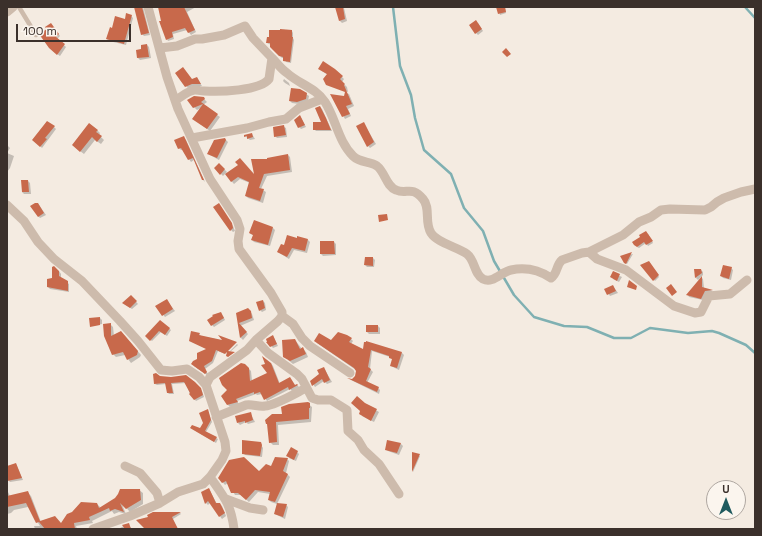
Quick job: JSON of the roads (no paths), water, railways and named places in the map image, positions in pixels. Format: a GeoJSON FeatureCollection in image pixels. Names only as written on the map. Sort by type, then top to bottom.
{"type":"FeatureCollection","features":[{"type":"Feature","properties":{"kind":"street"},"geometry":{"type":"LineString","coordinates":[[7,12],[13,7]]}},
{"type":"Feature","properties":{"kind":"street"},"geometry":{"type":"LineString","coordinates":[[148,7],[167,77],[176,100],[210,179],[237,220],[240,230],[238,241],[239,249],[280,306],[282,312],[282,316],[278,321],[247,350],[210,377],[206,385]]}},
{"type":"Feature","properties":{"kind":"street"},"geometry":{"type":"LineString","coordinates":[[160,48],[177,46],[195,39],[224,35],[245,26],[253,38],[287,74],[307,86],[322,99],[331,115],[344,145],[352,156],[359,161],[374,164],[378,167],[390,185],[396,190],[411,190],[418,193],[427,205],[427,224],[432,235],[468,255],[482,278],[490,280],[511,270],[530,269],[538,271],[551,278],[557,271],[562,260],[589,252],[623,235],[638,222],[651,217],[661,210],[705,210],[711,208],[724,198],[755,189]]}},
{"type":"Feature","properties":{"kind":"street"},"geometry":{"type":"LineString","coordinates":[[176,100],[194,90],[232,90],[251,88],[263,84],[269,79],[272,58]]}},
{"type":"Feature","properties":{"kind":"street"},"geometry":{"type":"LineString","coordinates":[[192,138],[286,119],[299,108],[322,99]]}},
{"type":"Feature","properties":{"kind":"street"},"geometry":{"type":"LineString","coordinates":[[7,205],[24,221],[38,242],[54,259],[82,281],[120,321],[161,370],[172,371],[188,369],[199,377],[206,385],[225,442],[226,452],[222,460],[203,484],[178,492],[160,503],[130,516],[93,529]]}},
{"type":"Feature","properties":{"kind":"street"},"geometry":{"type":"LineString","coordinates":[[589,252],[597,259],[626,270],[674,306],[695,313],[701,312],[709,296],[730,294],[747,280]]}},
{"type":"Feature","properties":{"kind":"street"},"geometry":{"type":"LineString","coordinates":[[282,316],[293,324],[302,338],[310,346],[350,373]]}},
{"type":"Feature","properties":{"kind":"street"},"geometry":{"type":"LineString","coordinates":[[256,340],[268,353],[302,379],[312,398],[318,400],[331,400],[347,410],[348,431],[354,436],[364,450],[379,464],[399,494]]}},
{"type":"Feature","properties":{"kind":"street"},"geometry":{"type":"LineString","coordinates":[[216,417],[250,404],[259,407],[268,406],[306,388]]}},
{"type":"Feature","properties":{"kind":"street"},"geometry":{"type":"LineString","coordinates":[[125,466],[140,473],[157,492],[160,503]]}},
{"type":"Feature","properties":{"kind":"street"},"geometry":{"type":"LineString","coordinates":[[210,477],[226,499],[230,509],[234,529]]}},
{"type":"Feature","properties":{"kind":"street"},"geometry":{"type":"LineString","coordinates":[[226,499],[246,507],[263,510]]}},
{"type":"Feature","properties":{"kind":"lane"},"geometry":{"type":"LineString","coordinates":[[19,7],[36,35]]}},
{"type":"Feature","properties":{"kind":"waterway"},"geometry":{"type":"LineString","coordinates":[[393,7],[400,66],[411,95],[415,118],[424,150],[451,174],[464,208],[483,231],[494,261],[514,295],[534,317],[564,326],[587,327],[614,338],[631,338],[650,328],[688,333],[712,331],[746,345],[755,353]]}},
{"type":"Feature","properties":{"kind":"waterway"},"geometry":{"type":"LineString","coordinates":[[745,7],[755,18]]}}]}
